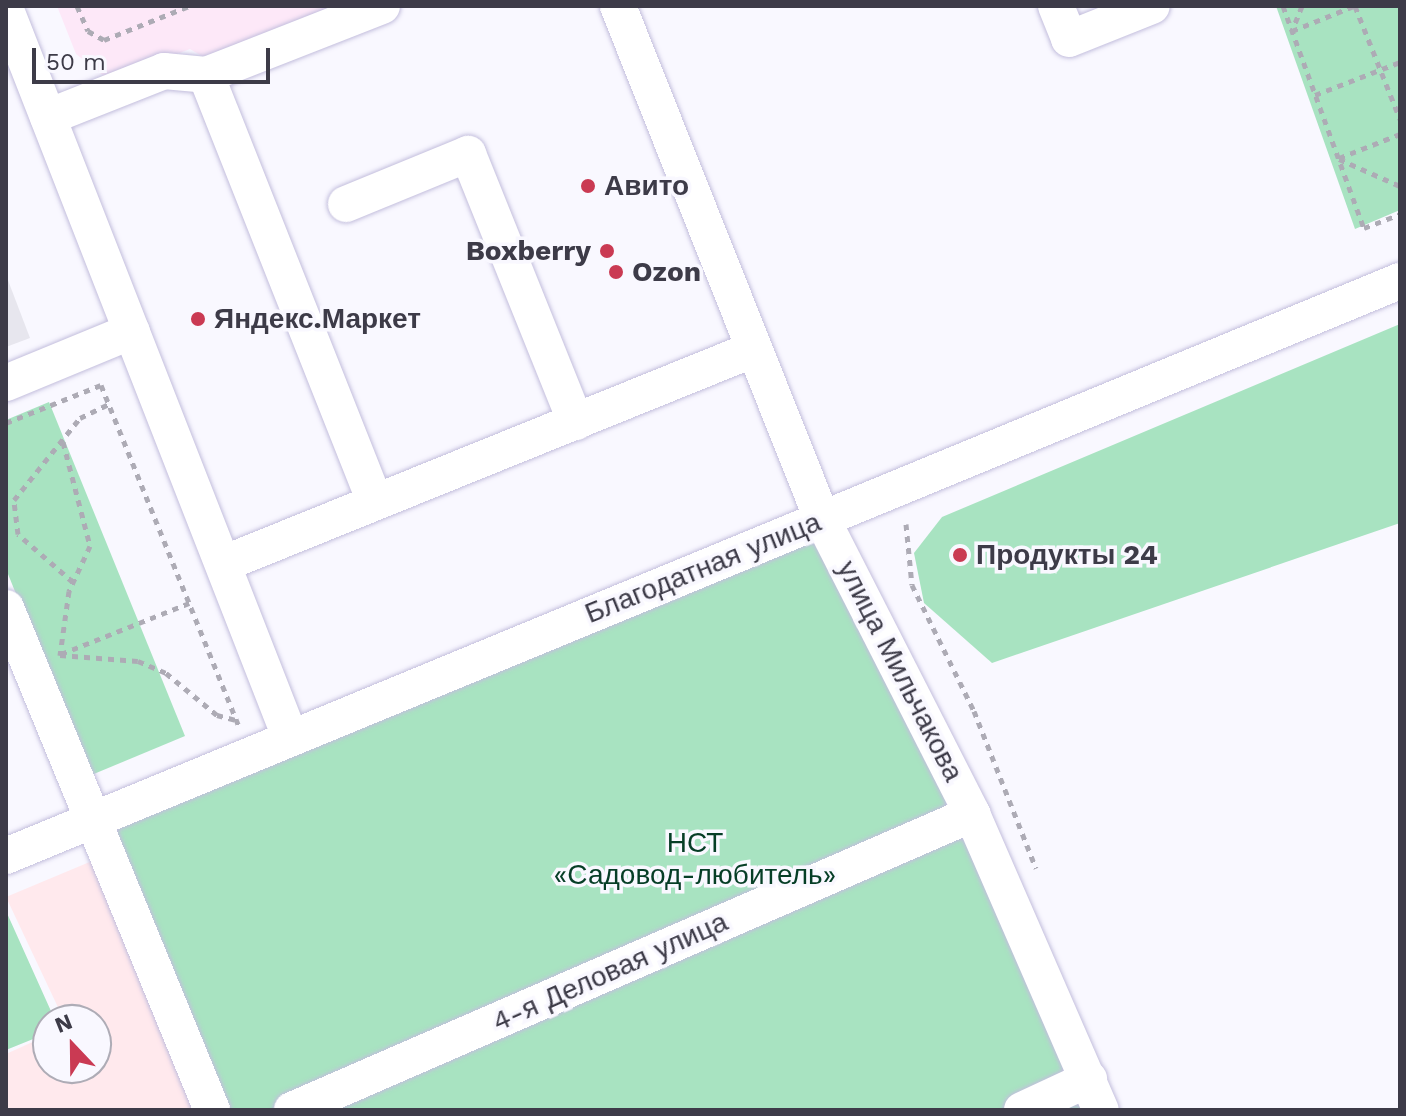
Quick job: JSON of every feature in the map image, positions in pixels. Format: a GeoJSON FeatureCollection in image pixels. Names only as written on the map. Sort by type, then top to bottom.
{"type":"FeatureCollection","features":[{"type":"Feature","properties":{"kind":"street"},"geometry":{"type":"LineString","coordinates":[[48,117],[164,71],[206,75],[382,6]]}},
{"type":"Feature","properties":{"kind":"street","name":"улица Мильчакова"},"geometry":{"type":"LineString","coordinates":[[618,6],[752,350],[822,519],[972,814],[1095,1095]]}},
{"type":"Feature","properties":{"kind":"street"},"geometry":{"type":"LineString","coordinates":[[1056,6],[1069,39],[1152,6]]}},
{"type":"Feature","properties":{"kind":"street"},"geometry":{"type":"LineString","coordinates":[[6,10],[290,737]]}},
{"type":"Feature","properties":{"kind":"street"},"geometry":{"type":"LineString","coordinates":[[206,75],[375,502]]}},
{"type":"Feature","properties":{"kind":"street"},"geometry":{"type":"LineString","coordinates":[[346,204],[468,154],[576,422]]}},
{"type":"Feature","properties":{"kind":"street","name":"Благодатная улица"},"geometry":{"type":"LineString","coordinates":[[6,856],[1400,281]]}},
{"type":"Feature","properties":{"kind":"street"},"geometry":{"type":"LineString","coordinates":[[6,383],[132,331]]}},
{"type":"Feature","properties":{"kind":"street"},"geometry":{"type":"LineString","coordinates":[[223,564],[752,350]]}},
{"type":"Feature","properties":{"kind":"street"},"geometry":{"type":"LineString","coordinates":[[6,608],[45,660],[93,819],[212,1110]]}},
{"type":"Feature","properties":{"kind":"street","name":"4-я Деловая улица"},"geometry":{"type":"LineString","coordinates":[[292,1110],[972,814]]}},
{"type":"Feature","properties":{"kind":"street"},"geometry":{"type":"LineString","coordinates":[[1022,1110],[1095,1095]]}},
{"type":"Feature","properties":{"kind":"path"},"geometry":{"type":"LineString","coordinates":[[77,6],[88,31],[104,40],[189,6]]}},
{"type":"Feature","properties":{"kind":"path"},"geometry":{"type":"LineString","coordinates":[[1283,6],[1364,228],[1400,214]]}},
{"type":"Feature","properties":{"kind":"path"},"geometry":{"type":"LineString","coordinates":[[1292,31],[1302,6]]}},
{"type":"Feature","properties":{"kind":"path"},"geometry":{"type":"LineString","coordinates":[[1292,31],[1354,6],[1400,119]]}},
{"type":"Feature","properties":{"kind":"path"},"geometry":{"type":"LineString","coordinates":[[1315,95],[1400,62]]}},
{"type":"Feature","properties":{"kind":"path"},"geometry":{"type":"LineString","coordinates":[[1338,158],[1400,134]]}},
{"type":"Feature","properties":{"kind":"path"},"geometry":{"type":"LineString","coordinates":[[1338,158],[1400,186]]}},
{"type":"Feature","properties":{"kind":"path"},"geometry":{"type":"LineString","coordinates":[[6,423],[101,385],[242,735]]}},
{"type":"Feature","properties":{"kind":"path"},"geometry":{"type":"LineString","coordinates":[[73,582],[18,534],[14,500],[80,418],[109,404]]}},
{"type":"Feature","properties":{"kind":"path"},"geometry":{"type":"LineString","coordinates":[[45,660],[73,582],[90,546],[88,520],[63,442]]}},
{"type":"Feature","properties":{"kind":"path"},"geometry":{"type":"LineString","coordinates":[[45,660],[189,603]]}},
{"type":"Feature","properties":{"kind":"path"},"geometry":{"type":"LineString","coordinates":[[45,660],[138,661],[166,673],[217,715],[236,720]]}},
{"type":"Feature","properties":{"kind":"shaded area"},"geometry":{"type":"Polygon","coordinates":[[[57,6],[348,6],[210,61],[190,49],[109,80],[76,54],[57,6]]]}},
{"type":"Feature","properties":{"kind":"shaded area"},"geometry":{"type":"Polygon","coordinates":[[[6,275],[30,338],[6,347],[6,275]]]}},
{"type":"Feature","properties":{"kind":"shaded area"},"geometry":{"type":"Polygon","coordinates":[[[92,861],[202,1110],[6,1110],[6,1054],[32,1042],[32,1084],[112,1084],[112,1004],[56,1004],[6,897],[92,861]]]}},
{"type":"Feature","properties":{"kind":"green space"},"geometry":{"type":"Polygon","coordinates":[[[1276,6],[1400,6],[1400,210],[1355,229],[1276,6]]]}},
{"type":"Feature","properties":{"kind":"green space"},"geometry":{"type":"Polygon","coordinates":[[[1400,324],[1400,523],[992,663],[924,603],[914,553],[942,517],[1400,324]]]}},
{"type":"Feature","properties":{"kind":"green space"},"geometry":{"type":"Polygon","coordinates":[[[49,402],[185,736],[89,776],[6,569],[6,420],[49,402]]]}},
{"type":"Feature","properties":{"kind":"green space","name":"НСТ «Садовод-любитель»"},"geometry":{"type":"Polygon","coordinates":[[[814,538],[964,830],[1082,1110],[228,1110],[109,828],[814,538]]]}},
{"type":"Feature","properties":{"kind":"green space"},"geometry":{"type":"Polygon","coordinates":[[[6,911],[48,1004],[32,1004],[32,1039],[6,1050],[6,911]]]}},
{"type":"Feature","properties":{"kind":"place","name":"Авито"},"geometry":{"type":"Point","coordinates":[588,186]}},
{"type":"Feature","properties":{"kind":"place","name":"Boxberry"},"geometry":{"type":"Point","coordinates":[607,251]}},
{"type":"Feature","properties":{"kind":"place","name":"Ozon"},"geometry":{"type":"Point","coordinates":[616,272]}},
{"type":"Feature","properties":{"kind":"place","name":"Яндекс.Маркет"},"geometry":{"type":"Point","coordinates":[198,319]}},
{"type":"Feature","properties":{"kind":"place","name":"Продукты 24"},"geometry":{"type":"Point","coordinates":[960,555]}}]}
